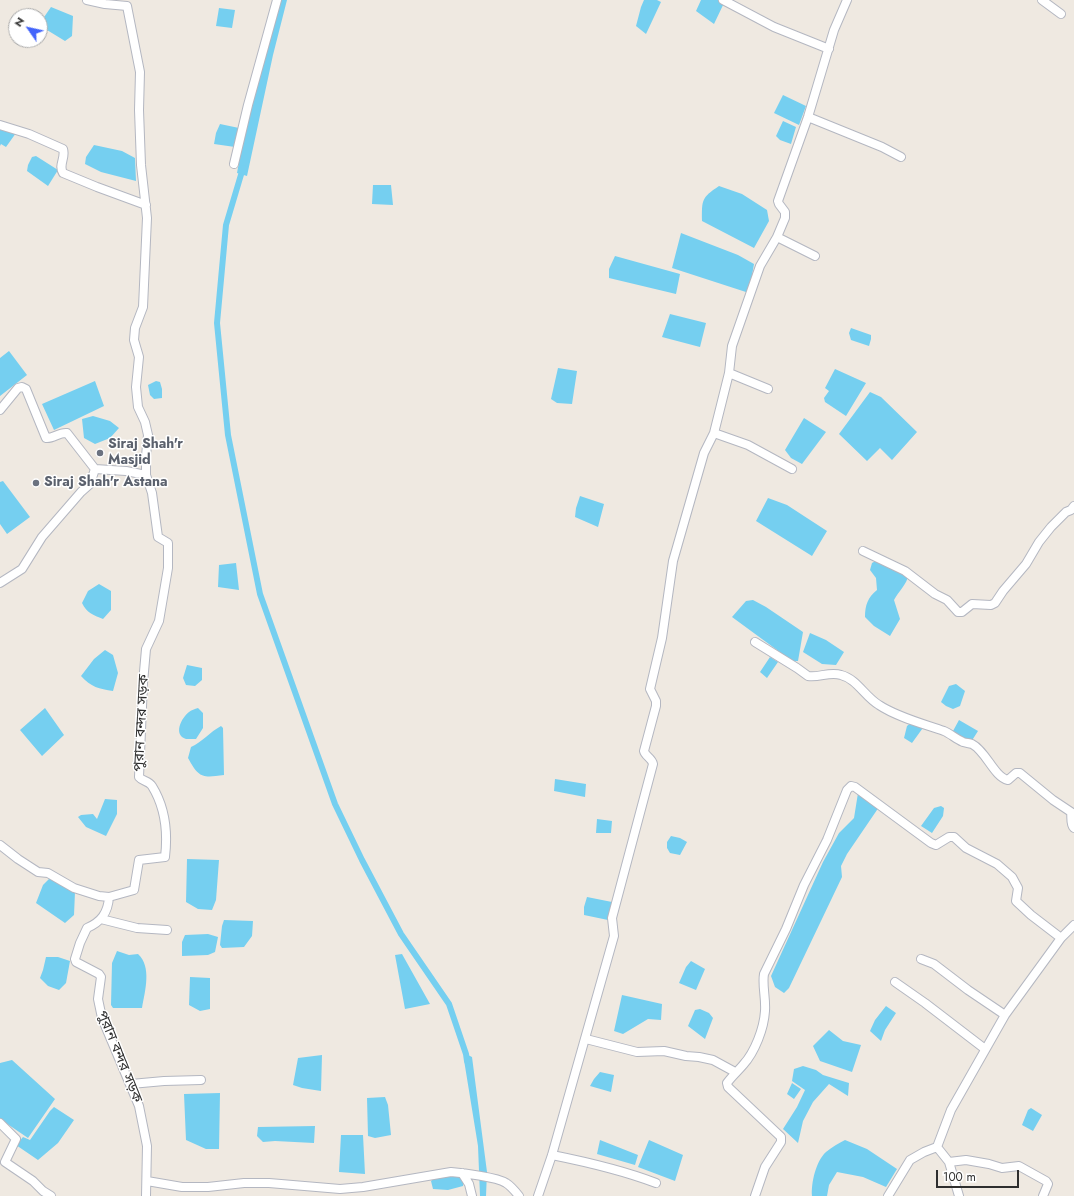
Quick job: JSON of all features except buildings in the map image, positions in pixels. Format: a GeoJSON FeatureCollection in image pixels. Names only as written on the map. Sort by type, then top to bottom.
{"type":"FeatureCollection","features":[{"type":"Feature","properties":{"kind":"street"},"geometry":{"type":"LineString","coordinates":[[0,410],[18,388],[22,387],[26,389],[46,438],[64,432],[67,433],[95,469],[126,471],[146,475],[148,436],[145,422],[138,407],[136,387],[139,357],[134,340],[135,328],[143,307],[146,242],[146,205],[141,165],[140,72],[127,3],[105,4],[87,0]]}},
{"type":"Feature","properties":{"kind":"street"},"geometry":{"type":"LineString","coordinates":[[234,164],[277,0]]}},
{"type":"Feature","properties":{"kind":"street"},"geometry":{"type":"LineString","coordinates":[[723,0],[774,27],[829,49]]}},
{"type":"Feature","properties":{"kind":"street"},"geometry":{"type":"LineString","coordinates":[[538,1196],[552,1155],[565,1104],[586,1039],[614,936],[612,918],[653,764],[652,760],[645,754],[644,751],[656,706],[656,701],[650,689],[662,638],[672,561],[704,454],[714,433],[729,374],[732,346],[760,266],[777,237],[785,218],[785,212],[778,204],[778,200],[808,117],[834,30],[847,0]]}},
{"type":"Feature","properties":{"kind":"street"},"geometry":{"type":"LineString","coordinates":[[1042,0],[1061,14]]}},
{"type":"Feature","properties":{"kind":"street"},"geometry":{"type":"LineString","coordinates":[[808,117],[882,147],[900,157]]}},
{"type":"Feature","properties":{"kind":"street"},"geometry":{"type":"LineString","coordinates":[[0,125],[29,134],[63,149],[64,155],[61,168],[63,173],[97,188],[146,205]]}},
{"type":"Feature","properties":{"kind":"street"},"geometry":{"type":"LineString","coordinates":[[777,237],[815,256]]}},
{"type":"Feature","properties":{"kind":"street"},"geometry":{"type":"LineString","coordinates":[[729,374],[768,389]]}},
{"type":"Feature","properties":{"kind":"street"},"geometry":{"type":"LineString","coordinates":[[714,433],[748,445],[792,469]]}},
{"type":"Feature","properties":{"kind":"street"},"geometry":{"type":"LineString","coordinates":[[0,583],[22,570],[42,537],[81,492],[90,484],[95,469]]}},
{"type":"Feature","properties":{"kind":"street","name":"পুরান বন্দর সড়ক"},"geometry":{"type":"LineString","coordinates":[[109,897],[134,890],[139,860],[164,857],[166,855],[166,827],[164,813],[151,785],[139,777],[146,649],[159,621],[168,568],[168,543],[158,537],[152,493],[146,475]]}},
{"type":"Feature","properties":{"kind":"street"},"geometry":{"type":"LineString","coordinates":[[863,551],[905,571],[935,594],[947,600],[958,612],[962,612],[972,604],[991,605],[995,602],[1026,564],[1039,542],[1051,527],[1074,506]]}},
{"type":"Feature","properties":{"kind":"street"},"geometry":{"type":"LineString","coordinates":[[755,642],[808,676],[840,674],[853,681],[879,706],[947,732],[965,743],[972,745],[986,756],[988,762],[1004,779],[1008,780],[1016,773],[1020,773],[1053,800],[1071,812],[1072,824],[1074,828]]}},
{"type":"Feature","properties":{"kind":"street"},"geometry":{"type":"LineString","coordinates":[[755,1196],[765,1167],[781,1142],[781,1137],[726,1086],[726,1083],[744,1064],[758,1040],[765,1012],[765,990],[763,982],[764,974],[786,929],[804,885],[827,840],[846,790],[851,786],[855,787],[930,843],[936,845],[949,837],[954,837],[966,848],[997,864],[1012,877],[1018,888],[1016,900],[1031,915],[1061,938]]}},
{"type":"Feature","properties":{"kind":"street"},"geometry":{"type":"LineString","coordinates":[[0,845],[21,862],[38,872],[48,873],[74,888],[100,896],[109,897],[107,909],[101,919],[137,928],[167,930]]}},
{"type":"Feature","properties":{"kind":"street","name":"পুরান বন্দর সড়ক"},"geometry":{"type":"LineString","coordinates":[[101,919],[96,924],[87,928],[74,959],[76,962],[99,974],[101,977],[98,999],[102,1018],[139,1106],[147,1146],[146,1196]]}},
{"type":"Feature","properties":{"kind":"street"},"geometry":{"type":"LineString","coordinates":[[888,1196],[910,1160],[937,1147],[951,1110],[1005,1015],[1061,938],[1074,925]]}},
{"type":"Feature","properties":{"kind":"street"},"geometry":{"type":"LineString","coordinates":[[921,959],[934,964],[968,990],[1005,1015]]}},
{"type":"Feature","properties":{"kind":"street"},"geometry":{"type":"LineString","coordinates":[[895,982],[985,1049]]}},
{"type":"Feature","properties":{"kind":"street"},"geometry":{"type":"LineString","coordinates":[[586,1039],[637,1052],[664,1052],[713,1060],[735,1072]]}},
{"type":"Feature","properties":{"kind":"street"},"geometry":{"type":"LineString","coordinates":[[131,1084],[201,1080]]}},
{"type":"Feature","properties":{"kind":"street"},"geometry":{"type":"LineString","coordinates":[[0,1123],[16,1139],[5,1162],[33,1181],[43,1191],[51,1196]]}},
{"type":"Feature","properties":{"kind":"street"},"geometry":{"type":"LineString","coordinates":[[937,1147],[949,1162],[959,1196]]}},
{"type":"Feature","properties":{"kind":"street"},"geometry":{"type":"LineString","coordinates":[[552,1155],[608,1167],[630,1173],[656,1183]]}},
{"type":"Feature","properties":{"kind":"street"},"geometry":{"type":"LineString","coordinates":[[949,1162],[966,1160],[1002,1168],[1022,1166],[1046,1180],[1048,1184],[1043,1196]]}},
{"type":"Feature","properties":{"kind":"street"},"geometry":{"type":"LineString","coordinates":[[147,1181],[182,1187],[208,1187],[256,1183],[324,1192],[451,1172],[505,1182],[519,1196]]}},
{"type":"Feature","properties":{"kind":"street"},"geometry":{"type":"LineString","coordinates":[[462,1173],[469,1184],[472,1196]]}},
{"type":"Feature","properties":{"kind":"water"},"geometry":{"type":"Polygon","coordinates":[[[279,0],[287,0],[273,55],[247,176],[237,173],[248,112],[279,0]]]}},
{"type":"Feature","properties":{"kind":"water"},"geometry":{"type":"Polygon","coordinates":[[[644,0],[657,0],[661,2],[646,34],[636,26],[644,0]]]}},
{"type":"Feature","properties":{"kind":"water"},"geometry":{"type":"Polygon","coordinates":[[[701,0],[719,0],[724,3],[714,24],[696,11],[701,0]]]}},
{"type":"Feature","properties":{"kind":"water"},"geometry":{"type":"Polygon","coordinates":[[[51,7],[73,16],[72,36],[65,41],[48,31],[48,11],[51,7]]]}},
{"type":"Feature","properties":{"kind":"water"},"geometry":{"type":"Polygon","coordinates":[[[219,8],[235,10],[232,28],[216,26],[219,8]]]}},
{"type":"Feature","properties":{"kind":"water"},"geometry":{"type":"Polygon","coordinates":[[[783,95],[806,106],[799,125],[774,113],[783,95]]]}},
{"type":"Feature","properties":{"kind":"water"},"geometry":{"type":"Polygon","coordinates":[[[783,121],[796,127],[791,144],[780,140],[776,136],[783,121]]]}},
{"type":"Feature","properties":{"kind":"water"},"geometry":{"type":"Polygon","coordinates":[[[220,124],[239,128],[235,147],[214,144],[216,133],[220,124]]]}},
{"type":"Feature","properties":{"kind":"water"},"geometry":{"type":"Polygon","coordinates":[[[0,127],[16,133],[6,147],[1,144],[0,146],[0,127]]]}},
{"type":"Feature","properties":{"kind":"water"},"geometry":{"type":"Polygon","coordinates":[[[94,145],[122,151],[135,158],[136,181],[101,172],[85,164],[86,157],[94,145]]]}},
{"type":"Feature","properties":{"kind":"water"},"geometry":{"type":"Polygon","coordinates":[[[36,156],[58,170],[48,186],[27,171],[32,157],[36,156]]]}},
{"type":"Feature","properties":{"kind":"water"},"geometry":{"type":"Polygon","coordinates":[[[373,185],[391,185],[393,205],[372,204],[373,185]]]}},
{"type":"Feature","properties":{"kind":"water"},"geometry":{"type":"Polygon","coordinates":[[[719,186],[742,194],[767,210],[769,221],[754,248],[702,221],[702,208],[704,200],[719,186]]]}},
{"type":"Feature","properties":{"kind":"water"},"geometry":{"type":"Polygon","coordinates":[[[681,233],[738,255],[754,264],[749,293],[672,268],[681,233]]]}},
{"type":"Feature","properties":{"kind":"water"},"geometry":{"type":"Polygon","coordinates":[[[615,256],[680,274],[676,294],[609,278],[609,269],[615,256]]]}},
{"type":"Feature","properties":{"kind":"water"},"geometry":{"type":"Polygon","coordinates":[[[670,314],[706,323],[700,347],[662,337],[670,314]]]}},
{"type":"Feature","properties":{"kind":"water"},"geometry":{"type":"Polygon","coordinates":[[[851,328],[871,335],[869,346],[851,340],[849,333],[851,328]]]}},
{"type":"Feature","properties":{"kind":"water"},"geometry":{"type":"Polygon","coordinates":[[[9,351],[27,375],[0,396],[0,358],[9,351]]]}},
{"type":"Feature","properties":{"kind":"water"},"geometry":{"type":"Polygon","coordinates":[[[558,368],[577,371],[572,404],[557,403],[551,399],[558,368]]]}},
{"type":"Feature","properties":{"kind":"water"},"geometry":{"type":"Polygon","coordinates":[[[835,369],[866,383],[846,416],[825,402],[824,398],[829,391],[825,388],[835,369]]]}},
{"type":"Feature","properties":{"kind":"water"},"geometry":{"type":"Polygon","coordinates":[[[95,381],[104,406],[54,430],[42,404],[95,381]]]}},
{"type":"Feature","properties":{"kind":"water"},"geometry":{"type":"Polygon","coordinates":[[[156,381],[160,382],[162,398],[154,399],[150,395],[148,385],[156,381]]]}},
{"type":"Feature","properties":{"kind":"water"},"geometry":{"type":"Polygon","coordinates":[[[870,392],[881,397],[917,432],[892,460],[880,448],[867,461],[839,434],[870,392]]]}},
{"type":"Feature","properties":{"kind":"water"},"geometry":{"type":"Polygon","coordinates":[[[93,416],[110,421],[119,428],[110,438],[95,444],[84,438],[82,419],[93,416]]]}},
{"type":"Feature","properties":{"kind":"water"},"geometry":{"type":"Polygon","coordinates":[[[804,418],[826,432],[802,464],[791,458],[785,450],[804,418]]]}},
{"type":"Feature","properties":{"kind":"water"},"geometry":{"type":"Polygon","coordinates":[[[3,481],[30,517],[7,534],[0,524],[0,482],[3,481]]]}},
{"type":"Feature","properties":{"kind":"water"},"geometry":{"type":"Polygon","coordinates":[[[580,496],[604,504],[598,527],[575,517],[580,496]]]}},
{"type":"Feature","properties":{"kind":"water"},"geometry":{"type":"Polygon","coordinates":[[[768,498],[787,505],[827,531],[812,556],[756,521],[768,498]]]}},
{"type":"Feature","properties":{"kind":"water"},"geometry":{"type":"Polygon","coordinates":[[[879,559],[908,575],[905,584],[894,600],[900,619],[890,636],[874,626],[865,617],[871,595],[877,590],[876,578],[870,570],[872,563],[879,559]]]}},
{"type":"Feature","properties":{"kind":"water"},"geometry":{"type":"Polygon","coordinates":[[[236,563],[239,590],[218,587],[219,565],[236,563]]]}},
{"type":"Feature","properties":{"kind":"water"},"geometry":{"type":"Polygon","coordinates":[[[99,584],[111,591],[111,610],[103,619],[91,613],[82,603],[88,591],[99,584]]]}},
{"type":"Feature","properties":{"kind":"water"},"geometry":{"type":"Polygon","coordinates":[[[753,600],[803,632],[798,661],[792,661],[732,617],[746,601],[753,600]]]}},
{"type":"Feature","properties":{"kind":"water"},"geometry":{"type":"Polygon","coordinates":[[[810,633],[826,640],[844,652],[836,665],[822,664],[803,652],[810,633]]]}},
{"type":"Feature","properties":{"kind":"water"},"geometry":{"type":"Polygon","coordinates":[[[105,650],[113,655],[118,673],[113,691],[96,687],[88,683],[81,676],[94,659],[105,650]]]}},
{"type":"Feature","properties":{"kind":"water"},"geometry":{"type":"Polygon","coordinates":[[[770,657],[778,662],[767,678],[760,672],[770,657]]]}},
{"type":"Feature","properties":{"kind":"water"},"geometry":{"type":"Polygon","coordinates":[[[187,665],[202,668],[202,680],[195,686],[186,685],[183,678],[187,665]]]}},
{"type":"Feature","properties":{"kind":"water"},"geometry":{"type":"Polygon","coordinates":[[[956,684],[965,691],[960,706],[953,709],[941,702],[949,686],[956,684]]]}},
{"type":"Feature","properties":{"kind":"water"},"geometry":{"type":"Polygon","coordinates":[[[45,708],[64,735],[42,756],[20,730],[45,708]]]}},
{"type":"Feature","properties":{"kind":"water"},"geometry":{"type":"Polygon","coordinates":[[[198,708],[203,713],[203,728],[196,739],[186,739],[180,734],[179,730],[181,722],[190,711],[198,708]]]}},
{"type":"Feature","properties":{"kind":"water"},"geometry":{"type":"Polygon","coordinates":[[[959,720],[978,731],[971,742],[953,731],[959,720]]]}},
{"type":"Feature","properties":{"kind":"water"},"geometry":{"type":"Polygon","coordinates":[[[913,721],[925,725],[912,743],[904,738],[907,726],[913,721]]]}},
{"type":"Feature","properties":{"kind":"water"},"geometry":{"type":"Polygon","coordinates":[[[221,726],[223,728],[224,775],[202,775],[195,770],[188,758],[191,747],[221,726]]]}},
{"type":"Feature","properties":{"kind":"water"},"geometry":{"type":"Polygon","coordinates":[[[555,779],[586,784],[585,797],[554,791],[555,779]]]}},
{"type":"Feature","properties":{"kind":"water"},"geometry":{"type":"Polygon","coordinates":[[[858,793],[879,807],[847,854],[841,866],[842,877],[789,988],[784,993],[775,987],[771,976],[823,862],[839,833],[854,818],[858,793]]]}},
{"type":"Feature","properties":{"kind":"water"},"geometry":{"type":"Polygon","coordinates":[[[105,799],[117,800],[117,814],[106,836],[86,827],[78,817],[81,815],[93,814],[97,819],[105,799]]]}},
{"type":"Feature","properties":{"kind":"water"},"geometry":{"type":"Polygon","coordinates":[[[941,806],[944,808],[943,816],[932,833],[921,826],[934,808],[941,806]]]}},
{"type":"Feature","properties":{"kind":"water"},"geometry":{"type":"Polygon","coordinates":[[[597,819],[612,821],[611,833],[596,833],[597,819]]]}},
{"type":"Feature","properties":{"kind":"water"},"geometry":{"type":"Polygon","coordinates":[[[671,836],[680,838],[687,842],[680,855],[670,853],[667,848],[667,842],[671,836]]]}},
{"type":"Feature","properties":{"kind":"water"},"geometry":{"type":"Polygon","coordinates":[[[187,859],[219,860],[216,900],[212,910],[198,909],[186,902],[187,859]]]}},
{"type":"Feature","properties":{"kind":"water"},"geometry":{"type":"Polygon","coordinates":[[[51,877],[75,892],[74,915],[65,923],[36,903],[43,885],[51,877]]]}},
{"type":"Feature","properties":{"kind":"water"},"geometry":{"type":"Polygon","coordinates":[[[587,897],[612,902],[608,920],[584,915],[584,907],[587,897]]]}},
{"type":"Feature","properties":{"kind":"water"},"geometry":{"type":"Polygon","coordinates":[[[224,920],[253,921],[252,936],[244,947],[222,948],[220,945],[224,920]]]}},
{"type":"Feature","properties":{"kind":"water"},"geometry":{"type":"Polygon","coordinates":[[[208,934],[218,937],[215,952],[208,955],[182,956],[182,942],[185,935],[208,934]]]}},
{"type":"Feature","properties":{"kind":"water"},"geometry":{"type":"Polygon","coordinates":[[[117,951],[129,955],[138,954],[142,959],[146,972],[146,987],[142,1008],[113,1008],[111,1005],[112,963],[117,951]]]}},
{"type":"Feature","properties":{"kind":"water"},"geometry":{"type":"Polygon","coordinates":[[[402,954],[430,1004],[405,1009],[395,955],[402,954]]]}},
{"type":"Feature","properties":{"kind":"water"},"geometry":{"type":"Polygon","coordinates":[[[46,957],[58,957],[70,961],[66,983],[59,990],[48,986],[40,978],[46,957]]]}},
{"type":"Feature","properties":{"kind":"water"},"geometry":{"type":"Polygon","coordinates":[[[691,961],[705,969],[696,990],[679,983],[686,967],[691,961]]]}},
{"type":"Feature","properties":{"kind":"water"},"geometry":{"type":"Polygon","coordinates":[[[190,977],[210,978],[210,1009],[200,1011],[189,1005],[190,977]]]}},
{"type":"Feature","properties":{"kind":"water"},"geometry":{"type":"Polygon","coordinates":[[[622,995],[662,1004],[661,1020],[648,1019],[623,1034],[614,1031],[622,995]]]}},
{"type":"Feature","properties":{"kind":"water"},"geometry":{"type":"Polygon","coordinates":[[[886,1006],[896,1013],[885,1030],[881,1041],[870,1031],[875,1020],[886,1006]]]}},
{"type":"Feature","properties":{"kind":"water"},"geometry":{"type":"Polygon","coordinates":[[[700,1009],[709,1013],[713,1018],[705,1039],[688,1026],[695,1010],[700,1009]]]}},
{"type":"Feature","properties":{"kind":"water"},"geometry":{"type":"Polygon","coordinates":[[[829,1030],[843,1041],[861,1045],[852,1072],[820,1061],[813,1046],[829,1030]]]}},
{"type":"Feature","properties":{"kind":"water"},"geometry":{"type":"Polygon","coordinates":[[[466,1054],[472,1057],[487,1172],[486,1196],[480,1196],[478,1146],[464,1060],[466,1054]]]}},
{"type":"Feature","properties":{"kind":"water"},"geometry":{"type":"Polygon","coordinates":[[[322,1055],[321,1091],[293,1085],[298,1058],[322,1055]]]}},
{"type":"Feature","properties":{"kind":"water"},"geometry":{"type":"Polygon","coordinates":[[[12,1060],[55,1099],[28,1138],[0,1119],[0,1063],[12,1060]]]}},
{"type":"Feature","properties":{"kind":"water"},"geometry":{"type":"Polygon","coordinates":[[[803,1066],[816,1070],[823,1075],[849,1083],[848,1096],[829,1084],[813,1102],[803,1121],[798,1143],[783,1129],[797,1107],[805,1090],[792,1081],[794,1069],[803,1066]]]}},
{"type":"Feature","properties":{"kind":"water"},"geometry":{"type":"Polygon","coordinates":[[[600,1072],[614,1075],[611,1092],[590,1086],[600,1072]]]}},
{"type":"Feature","properties":{"kind":"water"},"geometry":{"type":"Polygon","coordinates":[[[792,1083],[801,1089],[794,1099],[787,1094],[792,1083]]]}},
{"type":"Feature","properties":{"kind":"water"},"geometry":{"type":"Polygon","coordinates":[[[220,1093],[219,1149],[206,1149],[186,1140],[184,1094],[220,1093]]]}},
{"type":"Feature","properties":{"kind":"water"},"geometry":{"type":"Polygon","coordinates":[[[385,1097],[388,1105],[391,1135],[375,1138],[368,1136],[367,1098],[385,1097]]]}},
{"type":"Feature","properties":{"kind":"water"},"geometry":{"type":"Polygon","coordinates":[[[54,1107],[74,1120],[58,1143],[38,1160],[16,1145],[23,1137],[30,1140],[54,1107]]]}},
{"type":"Feature","properties":{"kind":"water"},"geometry":{"type":"Polygon","coordinates":[[[1031,1108],[1042,1115],[1033,1131],[1022,1125],[1028,1110],[1031,1108]]]}},
{"type":"Feature","properties":{"kind":"water"},"geometry":{"type":"Polygon","coordinates":[[[315,1126],[314,1143],[275,1141],[263,1142],[257,1136],[258,1127],[315,1126]]]}},
{"type":"Feature","properties":{"kind":"water"},"geometry":{"type":"Polygon","coordinates":[[[341,1135],[363,1135],[365,1174],[339,1172],[341,1135]]]}},
{"type":"Feature","properties":{"kind":"water"},"geometry":{"type":"Polygon","coordinates":[[[600,1140],[638,1155],[635,1165],[597,1154],[600,1140]]]}},
{"type":"Feature","properties":{"kind":"water"},"geometry":{"type":"Polygon","coordinates":[[[649,1140],[683,1155],[675,1181],[638,1167],[649,1140]]]}},
{"type":"Feature","properties":{"kind":"water"},"geometry":{"type":"Polygon","coordinates":[[[845,1140],[867,1149],[897,1169],[886,1187],[863,1177],[837,1172],[829,1185],[827,1196],[812,1196],[813,1179],[819,1161],[826,1152],[845,1140]]]}},
{"type":"Feature","properties":{"kind":"water"},"geometry":{"type":"Polygon","coordinates":[[[455,1173],[464,1177],[463,1186],[448,1190],[433,1189],[431,1181],[434,1178],[455,1173]]]}},
{"type":"Feature","properties":{"kind":"waterway"},"geometry":{"type":"LineString","coordinates":[[243,168],[226,225],[217,323],[228,435],[260,594],[335,804],[362,860],[401,934],[449,1004],[467,1061]]}},
{"type":"Feature","properties":{"kind":"place","name":"Siraj Shah'r Masjid"},"geometry":{"type":"Point","coordinates":[100,453]}},
{"type":"Feature","properties":{"kind":"place","name":"Siraj Shah'r Astana"},"geometry":{"type":"Point","coordinates":[36,483]}}]}
